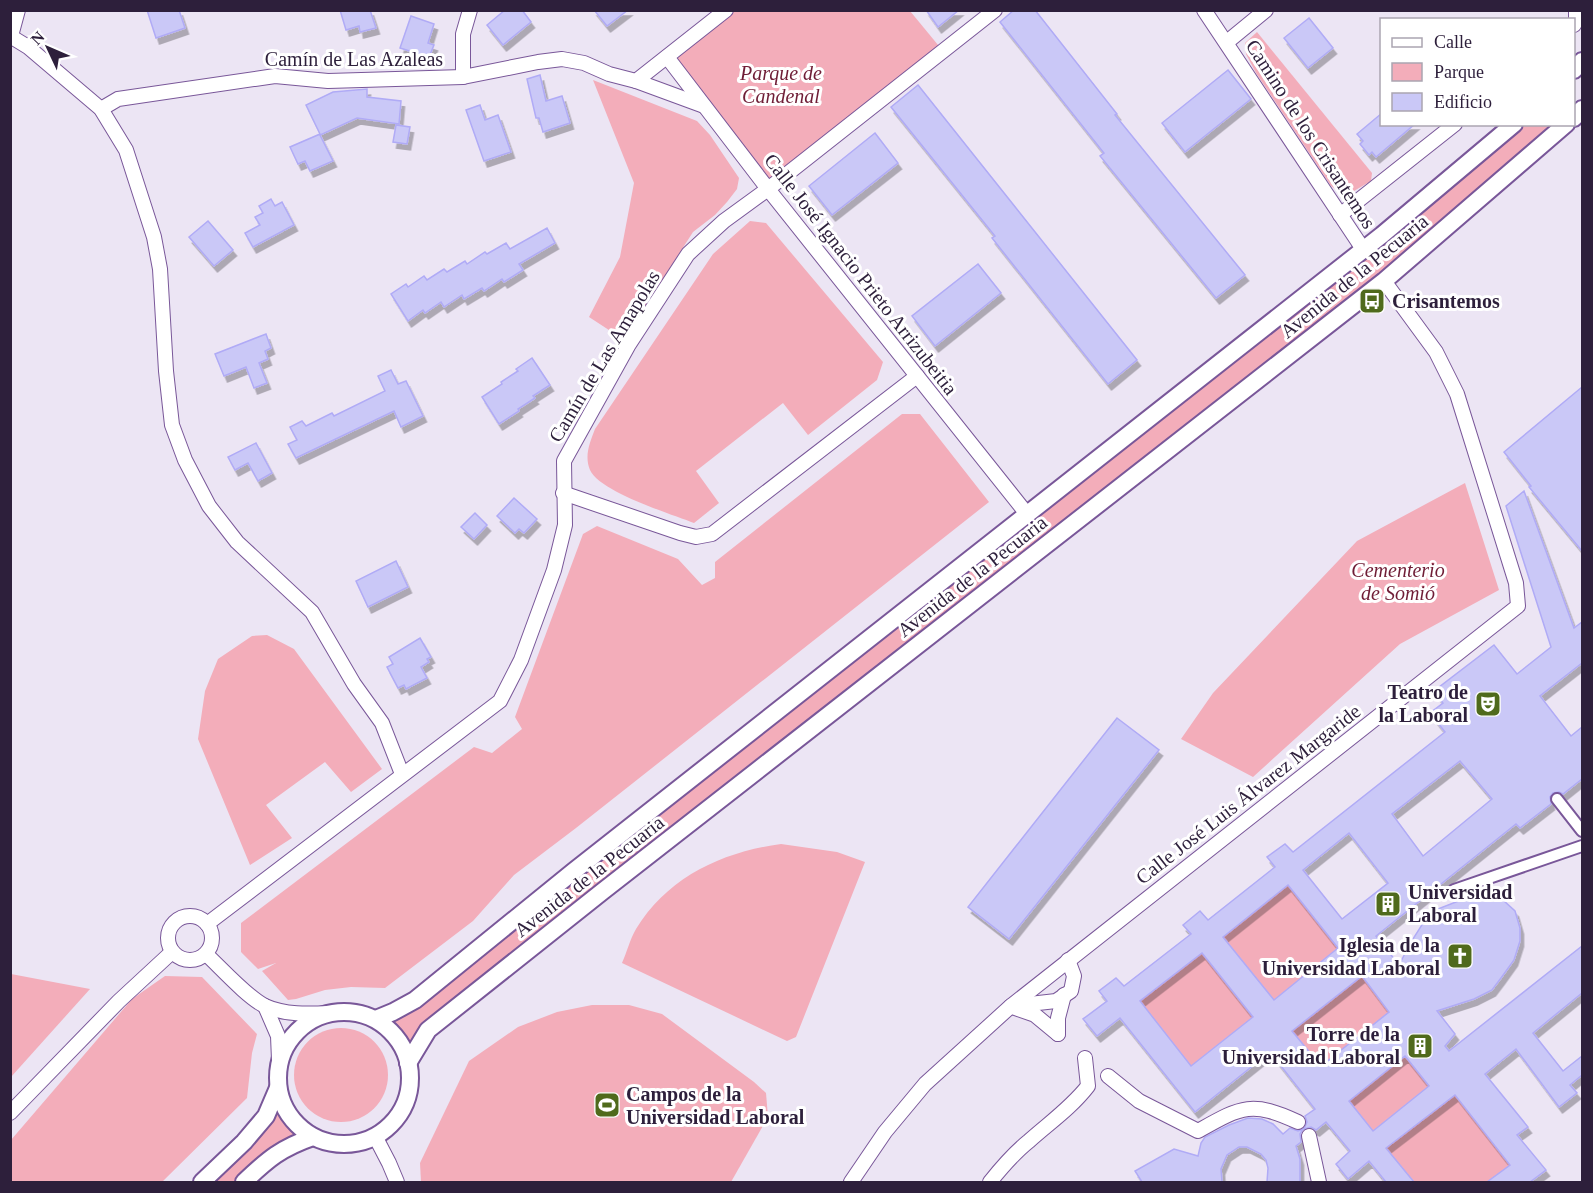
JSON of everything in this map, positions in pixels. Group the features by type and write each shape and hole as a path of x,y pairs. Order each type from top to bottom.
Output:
{"street":[{"path":"18,10 11,36 28,47 101,109 126,150 154,237 160,269 166,371 172,425 185,460 209,506 237,542 312,612 354,684 382,723 402,774"},
{"path":"463,77 463,34 470,10"},
{"path":"636,81 726,10"},
{"name":"Camín de Las Amapolas","path":"207,924 500,701 521,660 554,570 565,525 564,461 628,346 688,255 724,221 995,10"},
{"name":"Camino de los Crisantemos","path":"1204,10 1363,249"},
{"path":"1227,42 1266,10"},
{"name":"Calle José Ignacio Prieto Arrizubeitia","path":"667,57 768,189 1027,514"},
{"name":"Camín de Las Azaleas","path":"101,109 118,99 276,76 328,81 463,77 562,59 584,63 609,74 636,81 705,106"},
{"path":"1340,215 1452,126"},
{"name":"Avenida de la Pecuaria","path":"376,1019 415,1000 583,864 1363,249 1512,126"},
{"name":"Avenida de la Pecuaria","path":"408,1062 428,1030 1384,281 1564,126"},
{"name":"Calle José Luis Álvarez Margaride","path":"850,1182 885,1132 925,1084 1011,1006 1518,606 1516,582 1457,394 1436,352 1384,281"},
{"path":"563,493 680,533 696,537 712,534 917,376"},
{"path":"1557,799 1582,831"},
{"path":"1454,890 1582,846"},
{"path":"193,916 207,924 212,935 212,942 206,954 200,959 184,960 172,952 168,937 169,919 193,916"},
{"path":"10,1113 119,1001 172,952"},
{"path":"206,954 237,984 265,1006 295,1014 345,1012 376,1019 391,1031 404,1047 408,1062 408,1091 399,1113 390,1127 376,1138 335,1143 313,1137 286,1111 278,1088"},
{"path":"1011,1006 1056,1001 1071,991 1074,976 1068,960"},
{"path":"1011,1006 1035,1015 1058,1034 1058,1018 1065,995"},
{"path":"202,1182 244,1142 266,1116 278,1088 279,1036 265,1006"},
{"path":"279,1060 294,1033 305,1023 330,1013"},
{"path":"990,1182 1006,1162 1027,1142 1075,1103 1088,1086 1085,1058"},
{"path":"1108,1076 1139,1101 1198,1131 1234,1111 1257,1108 1276,1112 1298,1122"},
{"path":"1309,1136 1319,1182"},
{"path":"244,1182 267,1161 290,1145 313,1137"},
{"path":"376,1138 397,1182"}],"green space":[{"name":"Parque de Candenal","path":"726,10 910,11 943,51 768,189 667,57"},
{"path":"1257,32 1372,173 1371,181 1354,191 1343,194 1331,186 1256,73 1246,54 1245,43"},
{"path":"593,80 697,121 710,135 739,178 737,189 727,202 715,215 693,232 634,324 612,332 589,317 620,257 634,183"},
{"path":"1513,126 1565,126 1384,281 428,1030 408,1063 396,1038 376,1019 393,1012"},
{"path":"750,221 766,223 883,362 877,380 808,435 783,403 696,471 719,503 694,523 637,501 607,486 590,470 588,449 595,429 713,254"},
{"path":"902,414 920,414 989,502 514,875 473,921 385,988 351,987 325,990 288,1000 262,971 276,963 258,969 241,952 241,923 474,747 492,753 522,729 515,717 583,534 597,526 678,559 702,585 715,578 715,562"},
{"name":"Cementerio de Somió","path":"1465,483 1499,590 1400,644 1253,777 1181,739 1213,693 1357,541"},
{"path":"267,635 294,649 382,769 351,792 325,762 266,805 292,838 250,865 198,739 205,691 218,659 252,636"},
{"path":"781,844 837,852 865,862 796,1037 787,1041 622,963 634,933 649,911 680,881 698,870 738,853"},
{"path":"1288,885 1338,948 1274,1000 1223,937"},
{"path":"1202,953 1253,1017 1191,1066 1140,1001"},
{"path":"10,974 90,989 11,1077"},
{"path":"165,976 202,977 257,1034 252,1053 247,1098 162,1182 11,1182 11,1140 132,999"},
{"path":"1362,976 1389,1012 1321,1066 1292,1031"},
{"name":"Campos de la Universidad Laboral","path":"592,1005 629,1005 662,1014 766,1093 768,1117 731,1182 421,1182 420,1163 469,1061 518,1027 557,1012"},
{"path":"332,1028 350,1028 375,1041 385,1057 388,1075 385,1093 375,1109 350,1122 332,1122 307,1109 294,1084 294,1066 307,1041"},
{"path":"1405,1056 1417,1071 1441,1077 1373,1131 1349,1101"},
{"path":"278,1088 291,1116 313,1137 244,1182 202,1182"},
{"path":"1455,1095 1510,1165 1487,1182 1414,1182 1386,1148"}],"building":[{"path":"147,10 179,10 185,28 156,38"},
{"path":"340,10 370,10 376,28 360,32 359,26 346,30"},
{"path":"505,10 522,10 531,22 503,45 487,25"},
{"path":"594,10 628,10 607,26"},
{"path":"926,10 959,10 938,27"},
{"path":"1014,10 1035,10 1117,114 1115,115 1245,275 1216,298 1100,156 1104,153 1000,22"},
{"path":"411,16 434,24 428,43 434,45 429,57 400,48"},
{"path":"1309,18 1333,48 1308,68 1284,38"},
{"path":"1228,70 1251,99 1185,152 1162,123"},
{"path":"540,75 546,101 562,96 570,123 543,132 539,118 536,118 527,79"},
{"path":"918,85 1137,360 1108,384 992,238 995,236 891,107"},
{"path":"367,89 367,97 401,101 399,124 357,118 320,135 333,161 310,171 305,161 298,164 290,147 320,134 306,105 333,92"},
{"path":"480,105 485,120 498,115 511,152 484,161 466,110"},
{"path":"1380,115 1380,126 1413,126 1376,157 1372,152 1369,155 1360,144 1363,141 1357,134"},
{"path":"396,125 410,127 407,144 393,142"},
{"path":"875,133 898,163 832,215 809,186"},
{"path":"271,199 275,206 282,202 294,225 253,247 245,233 260,225 255,217 263,213 259,206"},
{"path":"208,221 233,250 214,266 189,237"},
{"path":"547,228 555,243 519,264 523,270 504,282 502,279 484,291 482,288 464,299 462,295 444,307 441,302 425,313 423,310 408,321 391,294 406,284 408,287 424,276 427,280 444,269 447,272 465,261 467,264 485,252 487,254 506,243 510,249"},
{"path":"978,264 1001,293 935,346 912,316"},
{"path":"266,334 271,348 265,351 268,359 259,363 267,383 254,388 246,367 224,376 215,354"},
{"path":"532,358 550,385 533,396 535,398 518,409 519,411 499,424 482,397 502,384 501,382 518,371 516,369"},
{"path":"391,370 398,384 406,381 423,416 401,427 394,411 296,458 288,444 297,440 290,427 302,421 306,426 332,413 334,416 385,391 378,376"},
{"path":"1582,387 1582,551 1529,487 1531,486 1504,452"},
{"path":"256,443 272,473 258,481 248,463 235,470 228,457"},
{"name":"Universidad Laboral","path":"1524,491 1574,628 1582,622 1582,663 1540,696 1571,736 1582,727 1582,779 1563,794 1553,793 1550,797 1551,804 1520,828 1516,824 1376,936 1399,965 1430,912 1478,896 1504,901 1515,911 1520,928 1520,941 1514,960 1492,990 1474,999 1437,1011 1455,1034 1445,1046 1449,1051 1582,946 1582,993 1533,1033 1563,1071 1582,1056 1582,1075 1570,1085 1577,1093 1559,1107 1516,1049 1485,1074 1528,1127 1517,1135 1546,1170 1530,1182 1487,1182 1510,1165 1455,1095 1386,1148 1414,1182 1386,1182 1369,1161 1348,1179 1336,1164 1350,1151 1326,1122 1316,1130 1311,1127 1304,1129 1307,1122 1305,1116 1315,1109 1270,1052 1195,1112 1120,1018 1097,1036 1083,1019 1107,1001 1099,991 1116,978 1124,986 1191,934 1183,925 1200,911 1208,920 1275,867 1267,857 1285,844 1293,852 1445,732 1430,713 1443,703 1434,691 1494,645 1517,674 1551,647 1506,506","holes":["1460,761 1492,799 1423,856 1392,814","1349,833 1388,883 1342,919 1303,870","1288,885 1338,948 1274,1000 1223,937","1202,953 1253,1017 1191,1066 1140,1001","1362,976 1389,1012 1321,1066 1292,1031","1405,1056 1429,1086 1373,1131 1349,1101"]},
{"path":"514,498 537,519 524,533 519,529 515,533 497,516"},
{"path":"475,513 487,525 474,539 461,527"},
{"path":"396,561 408,587 368,607 356,581"},
{"path":"420,638 431,657 427,659 429,662 421,667 427,678 406,689 404,685 398,688 387,667 393,664 389,657"},
{"path":"1117,718 1159,750 1009,939 968,907"},
{"path":"1248,1118 1262,1119 1273,1124 1283,1134 1290,1128 1298,1131 1303,1129 1300,1134 1301,1142 1296,1146 1300,1159 1300,1182 1267,1182 1266,1160 1261,1154 1247,1147 1239,1147 1227,1155 1221,1169 1222,1182 1142,1182 1135,1171 1174,1149 1198,1156 1205,1137"}],"place":[{"name":"Crisantemos","path":"1372,301"},
{"name":"Teatro de la Laboral","path":"1488,704"},
{"name":"Universidad Laboral","path":"1388,904"},
{"name":"Iglesia de la Universidad Laboral","path":"1460,956"},
{"name":"Torre de la Universidad Laboral","path":"1420,1046"},
{"name":"Campos de la Universidad Laboral","path":"607,1105"}]}
